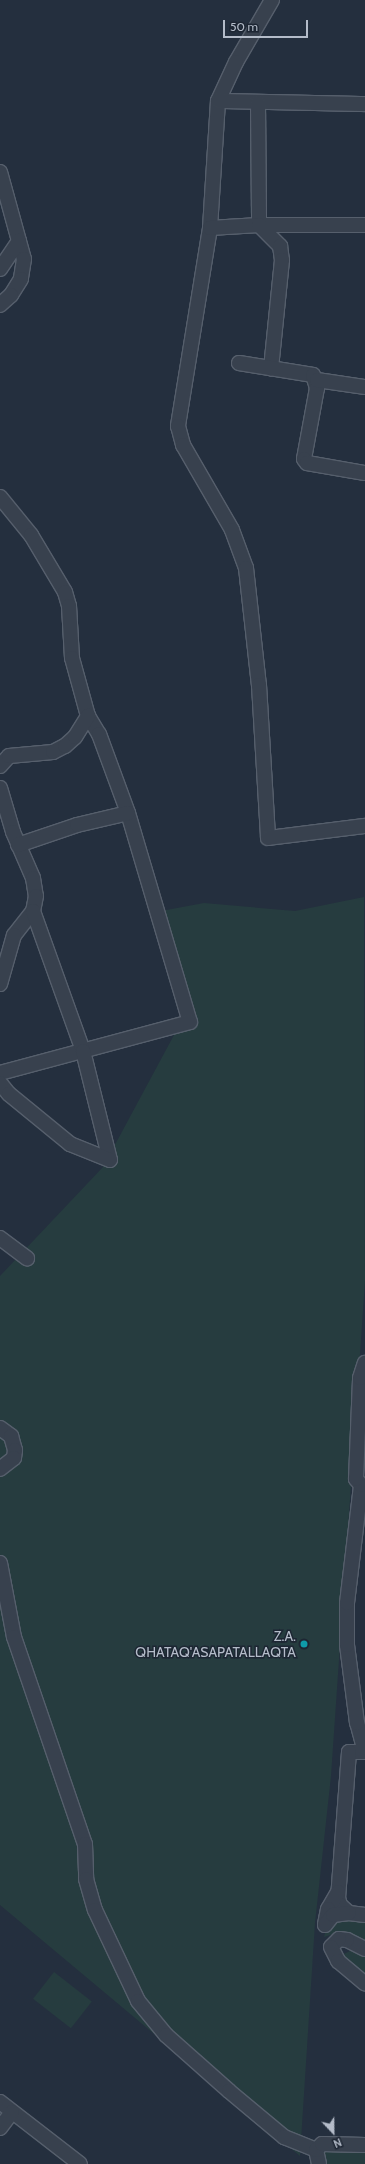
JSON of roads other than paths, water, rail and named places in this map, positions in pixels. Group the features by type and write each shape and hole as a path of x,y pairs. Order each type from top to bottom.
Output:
{"street":[{"path":"272,0 236,62 218,101 210,228 178,426 183,445 232,530 246,568 258,685 268,838 365,826"},
{"path":"218,101 365,104"},
{"path":"258,102 259,225 280,246 282,260 271,368"},
{"path":"0,172 24,259 21,279 12,295 0,305"},
{"path":"210,228 259,225 365,225"},
{"path":"0,269 19,241"},
{"path":"239,363 313,375 317,380 365,387"},
{"path":"317,380 304,459 307,463 365,473"},
{"path":"0,498 30,535 65,592 69,606 72,658 88,716 99,734 128,813 190,1022 0,1073"},
{"path":"0,766 9,756 53,752 65,746 76,737 88,716"},
{"path":"0,788 18,844 33,878 36,896 33,911 14,934 0,984"},
{"path":"18,844 77,825 128,813"},
{"path":"0,1083 9,1094 70,1144 110,1160 83,1051 33,911"},
{"path":"0,1238 27,1258"},
{"path":"349,1913 339,1903 338,1892 349,1752 365,1752 357,1723 347,1645 347,1603 363,1486 356,1479 360,1378 365,1363"},
{"path":"0,1428 11,1436 15,1450 14,1458 0,1469"},
{"path":"0,1563 14,1637 85,1844 86,1879 95,1910 138,2001 166,2035 228,2091 284,2137 317,2157 322,2144 365,2146"},
{"path":"338,1892 328,1908 325,1926 333,1915 349,1913 365,1915"},
{"path":"365,1949 347,1940 339,1939 330,1947 338,1962 365,1984"},
{"path":"0,2102 76,2163"},
{"path":"0,2128 12,2112"}],"place":[{"name":"Z.A. QHATAQ'ASAPATALLAQTA","path":"304,1644"}]}
